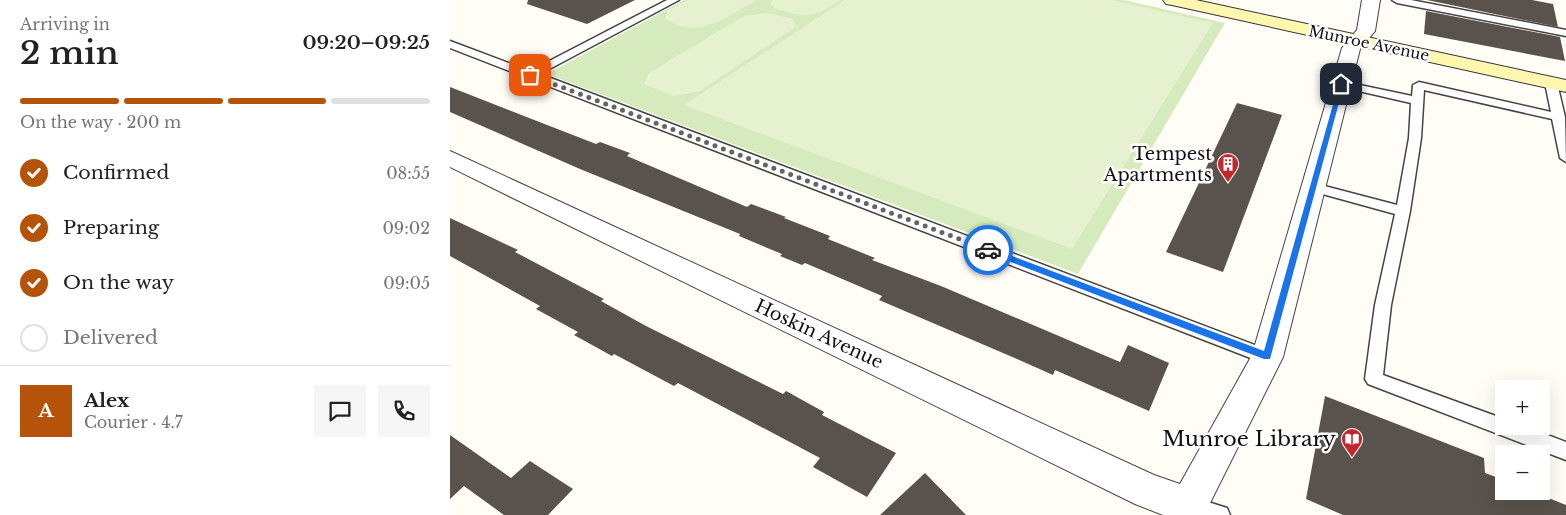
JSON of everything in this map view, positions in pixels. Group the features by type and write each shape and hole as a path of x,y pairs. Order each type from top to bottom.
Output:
{"street":[{"name":"Munroe Avenue","path":"1172,0 1558,85"},
{"path":"1186,510 1267,357 1351,48 1356,40 1366,32 1371,0"},
{"name":"Hoskin Avenue","path":"450,158 1148,490 1186,510"}],"lane":[{"path":"530,75 674,0"},
{"path":"1397,0 1566,33"},
{"path":"450,44 1267,357"},
{"path":"1341,84 1417,102"},
{"path":"1558,117 1419,85 1415,138 1403,212 1383,305 1374,379 1566,451"},
{"path":"1558,85 1558,117 1566,158"},
{"path":"1313,187 1403,212"},
{"path":"1186,510 1220,515"}],"green space":[{"path":"684,0 1124,0 1225,23 1078,274 547,74"},
{"path":"688,0 756,0 723,19 700,27 688,28 677,25 665,18 668,10"},
{"path":"773,0 840,0 815,14 801,15 774,8 771,4"},
{"path":"845,0 1111,0 1213,23 1072,249 684,105"},
{"path":"768,13 793,19 794,28 700,91 674,96 644,83 649,73 744,16"}],"building":[{"path":"528,0 635,0 587,24 527,4"},
{"path":"1427,0 1532,0 1553,4 1558,27"},
{"path":"1426,11 1560,37 1565,61 1424,34"},
{"path":"450,87 596,144 600,142 630,153 627,156 747,207 751,204 786,217 784,218 830,236 828,239 875,258 872,260 941,286 1120,362 1128,345 1169,363 1149,411 1055,370 1053,375 879,300 882,296 805,263 802,265 780,256 782,254 739,236 740,234 580,169 450,112"},
{"name":"Tempest Apartments","path":"1237,103 1282,115 1223,272 1166,252"},
{"path":"450,218 518,250 515,252 604,299 601,301 646,326 783,394 786,391 824,412 822,415 896,453 867,497 813,467 820,458 678,383 674,386 614,354 612,356 574,335 578,332 536,309 540,306 450,256"},
{"path":"1325,396 1484,458 1485,473 1495,477 1495,500 1550,499 1566,505 1566,515 1343,515 1306,499"},
{"path":"450,435 511,478 530,461 573,489 548,515 504,515 464,486 450,499"},
{"path":"925,473 966,515 880,515"}],"way so far":[{"path":"530,75 988,250"}],"place":[{"name":"Tempest Apartments","path":"1228,183"},
{"name":"Munroe Library","path":"1352,458"}],"route":[{"path":"988,250 1267,357 1341,84"}]}
